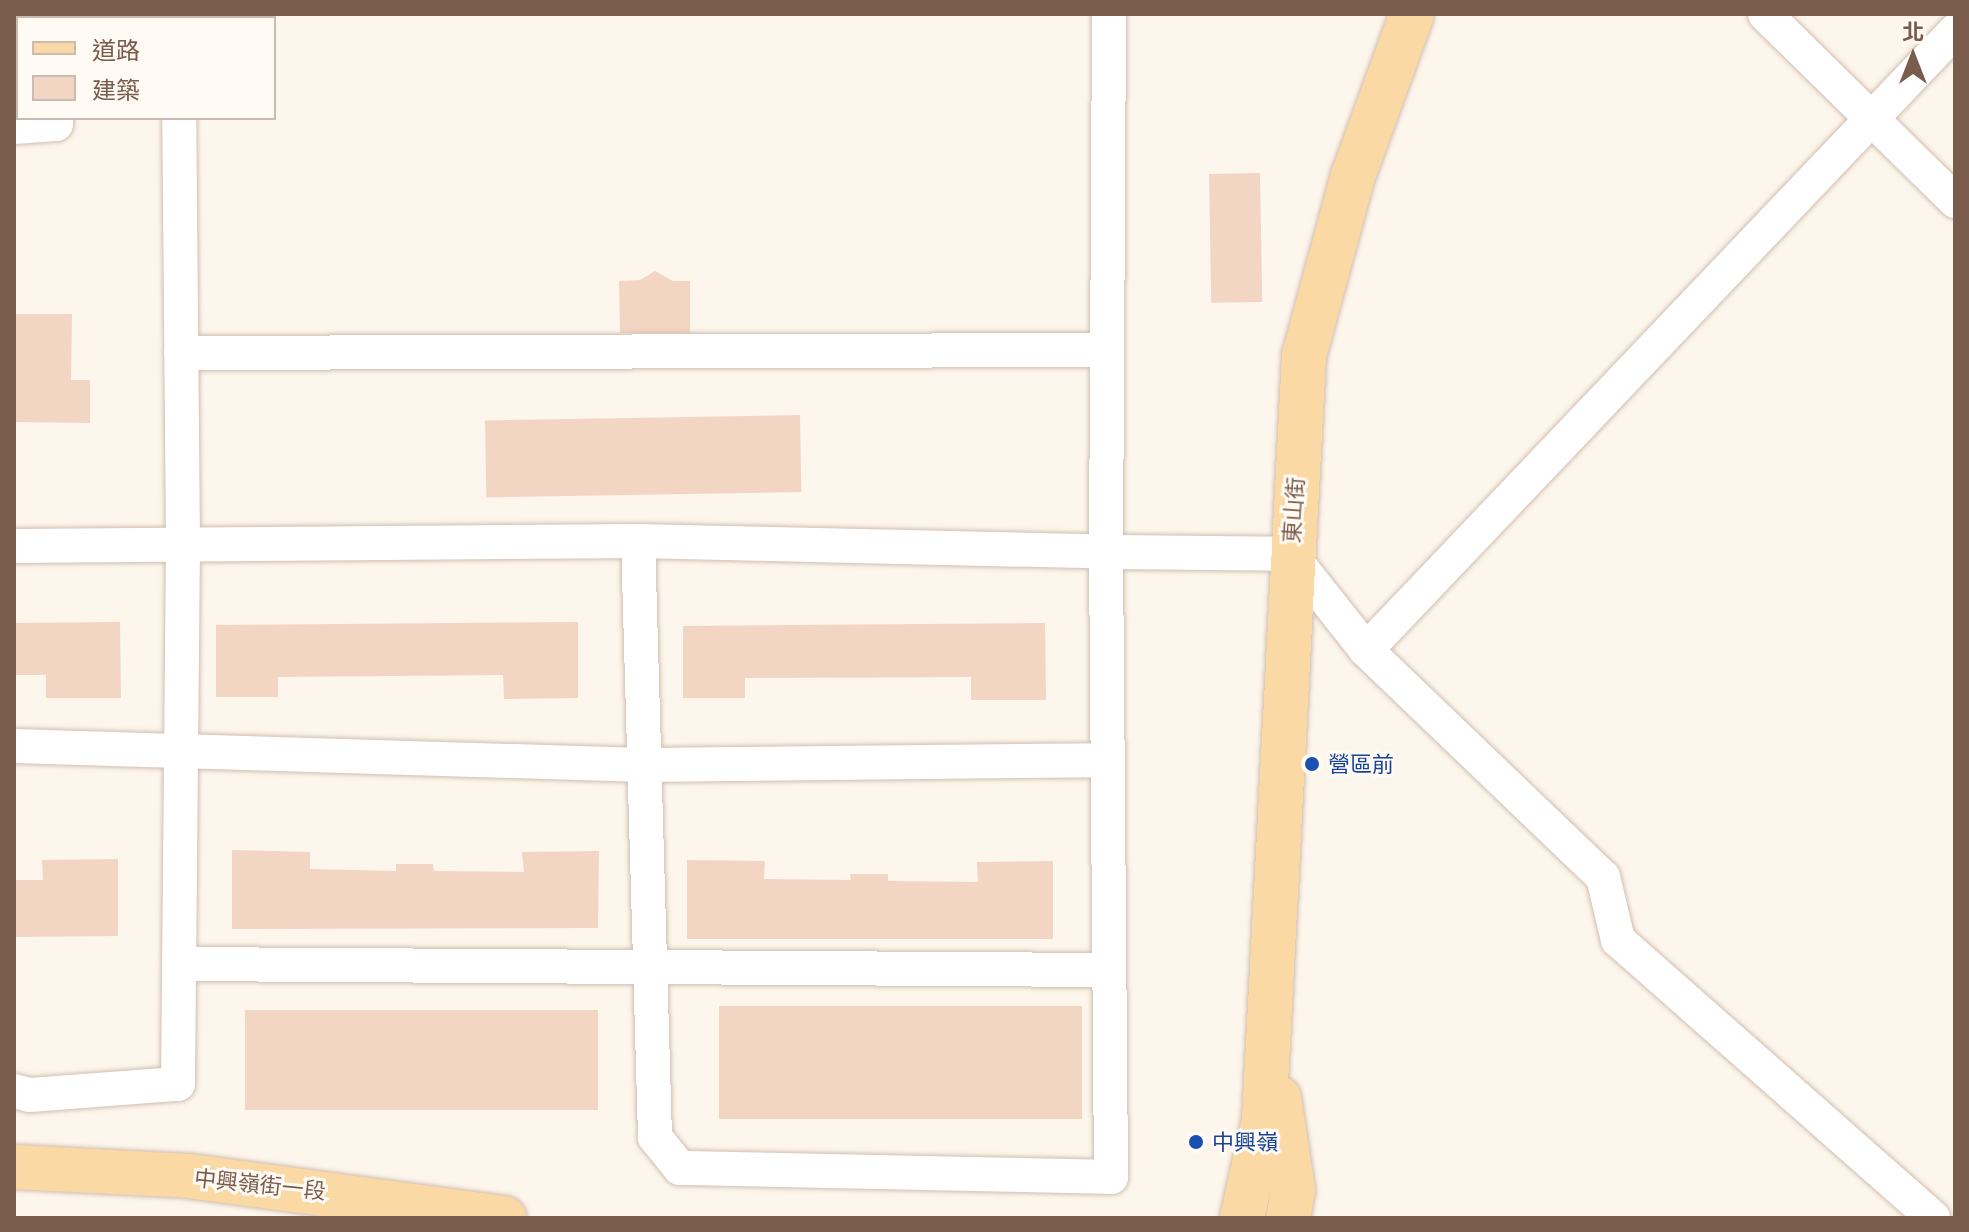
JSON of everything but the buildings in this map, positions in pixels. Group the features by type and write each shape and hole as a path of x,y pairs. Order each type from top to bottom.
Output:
{"main road":[{"name":"東山街","path":"1242,1218 1264,1120 1290,554 1304,356 1353,176 1412,14"},
{"name":"東山街","path":"1268,1023 1293,1190 1288,1218"},
{"name":"中興嶺街一段","path":"14,1167 189,1176 504,1218"}],"street":[{"path":"638,541 655,1137 680,1168 1111,1177 1106,552 1109,14"},
{"path":"1765,14 1870,121 1955,201"},
{"path":"1366,650 1955,31"},
{"path":"14,127 56,124 56,120"},
{"path":"14,1091 30,1095 178,1084 183,544 179,120"},
{"path":"181,353 1107,350"},
{"path":"14,546 638,541 1290,554 1366,650 1603,877 1618,940 1933,1218"},
{"path":"14,746 181,754 644,765 1108,760"},
{"path":"179,964 1109,970"}],"place":[{"name":"營區前","path":"1312,764"},
{"name":"中興嶺","path":"1196,1142"}]}
